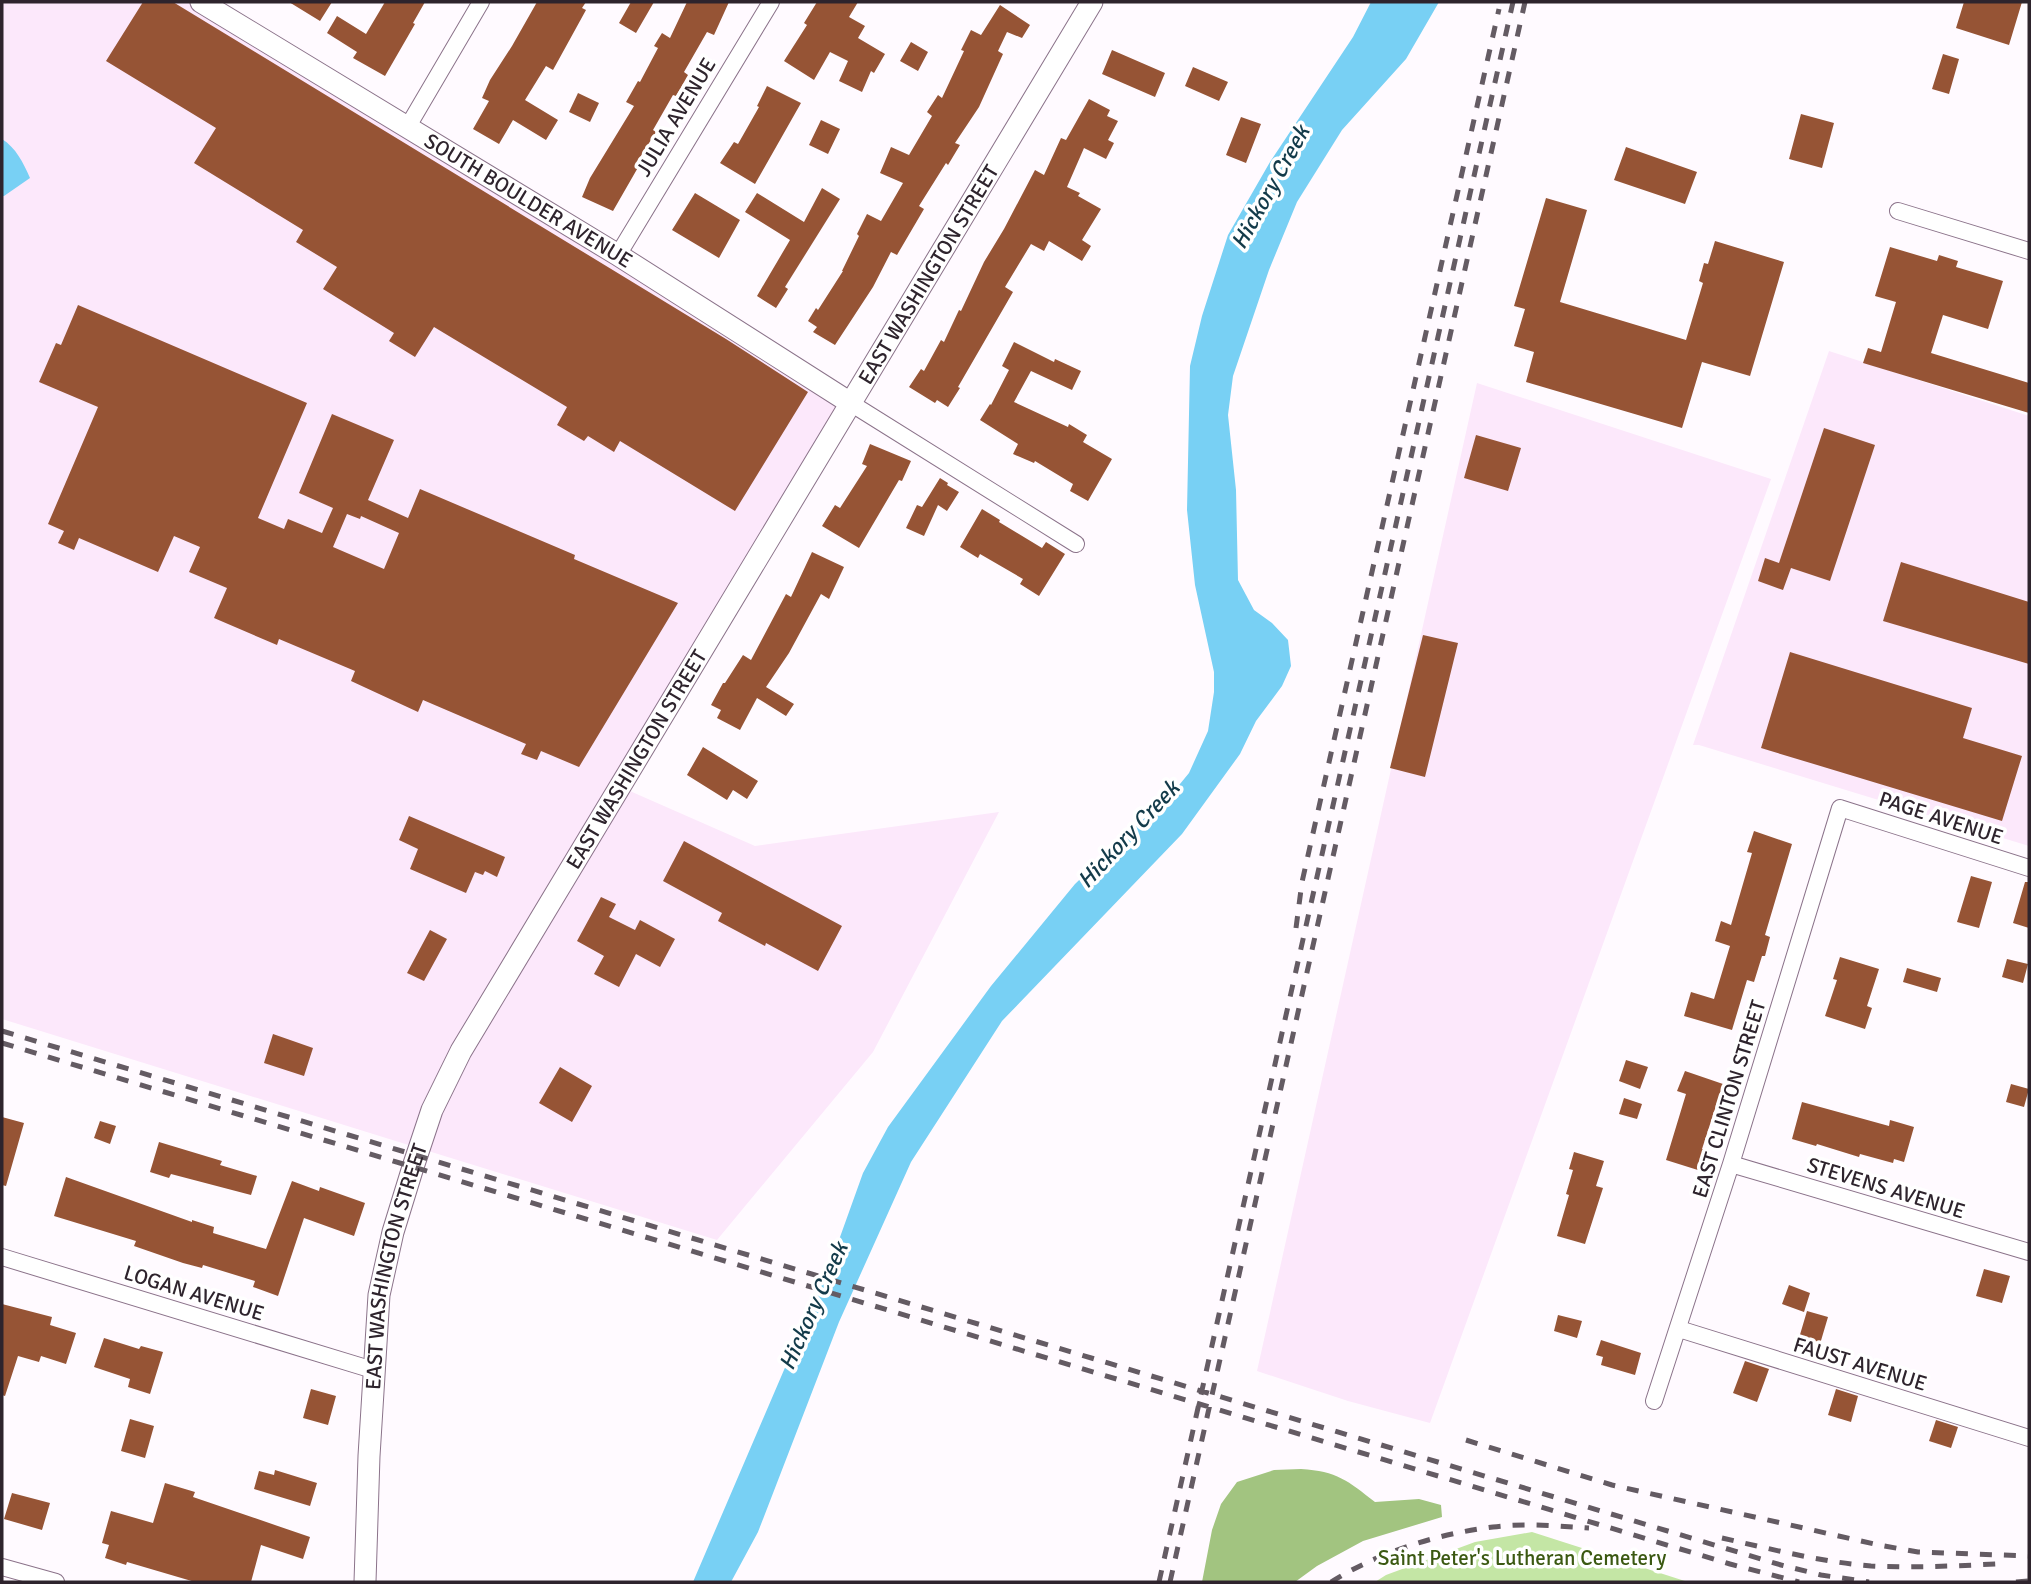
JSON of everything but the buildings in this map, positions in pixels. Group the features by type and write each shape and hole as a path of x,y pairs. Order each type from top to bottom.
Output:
{"street":[{"name":"SOUTH BOULDER AVENUE","path":"201,2 618,255 852,404"},
{"path":"407,128 481,2"},
{"name":"JULIA AVENUE","path":"618,255 771,2"},
{"name":"EAST WASHINGTON STREET","path":"365,1582 373,1370 379,1295 393,1232 432,1110 461,1051 1092,2"},
{"path":"1898,211 2029,251"},
{"path":"852,404 1076,544"},
{"name":"PAGE AVENUE","path":"1840,808 2029,868"},
{"name":"EAST CLINTON STREET","path":"1654,1401 1731,1164 1840,808"},
{"name":"STEVENS AVENUE","path":"1731,1164 2029,1252"},
{"name":"LOGAN AVENUE","path":"2,1257 373,1370"},
{"name":"FAUST AVENUE","path":"1679,1329 2029,1438"},
{"path":"2,1567 56,1582"}],"shaded area":[{"path":"2,2 205,2 840,408 415,1147 2,1019"},
{"path":"1829,351 2029,416 2029,846 1693,745"},
{"path":"1477,383 1771,479 1430,1423 1348,1401 1257,1371"},
{"path":"623,788 755,846 999,812 873,1052 717,1240 425,1150 438,1109"}],"green space":[{"path":"1274,1470 1324,1472 1341,1478 1375,1502 1419,1499 1441,1505 1442,1517 1363,1541 1317,1566 1295,1582 1202,1582 1212,1530 1221,1504 1237,1482"},
{"name":"Saint Peter's Lutheran Cemetery","path":"1532,1532 1688,1582 1375,1582 1386,1575 1475,1542"}],"water":[{"name":"Hickory Creek","path":"1371,2 1439,2 1406,59 1342,130 1297,202 1269,270 1233,376 1228,415 1236,490 1238,580 1254,610 1272,623 1288,640 1291,666 1282,686 1256,721 1240,754 1182,834 1002,1021 911,1162 839,1322 758,1532 731,1582 693,1582 835,1251 863,1173 888,1127 991,986 1075,884 1136,825 1166,801 1189,773 1208,731 1214,672 1195,585 1187,510 1190,366 1202,316 1228,235 1270,162 1353,37"},
{"path":"2,139 19,156 30,178 4,196 2,196"}],"railway":[{"path":"1159,1582 1513,2"},
{"path":"1170,1582 1525,2"},
{"path":"1296,928 1302,882 1499,9"},
{"path":"2,1031 1781,1565 1821,1575 1869,1582"},
{"path":"2,1043 1730,1564 1799,1582"},
{"path":"1466,1440 1612,1485 1879,1545 1918,1552 2029,1556"},
{"path":"1331,1582 1389,1553 1451,1534 1517,1525 1589,1528"},
{"path":"1722,1538 1815,1558 1871,1566 1996,1564"},
{"path":"2016,1582 2029,1581"}]}
